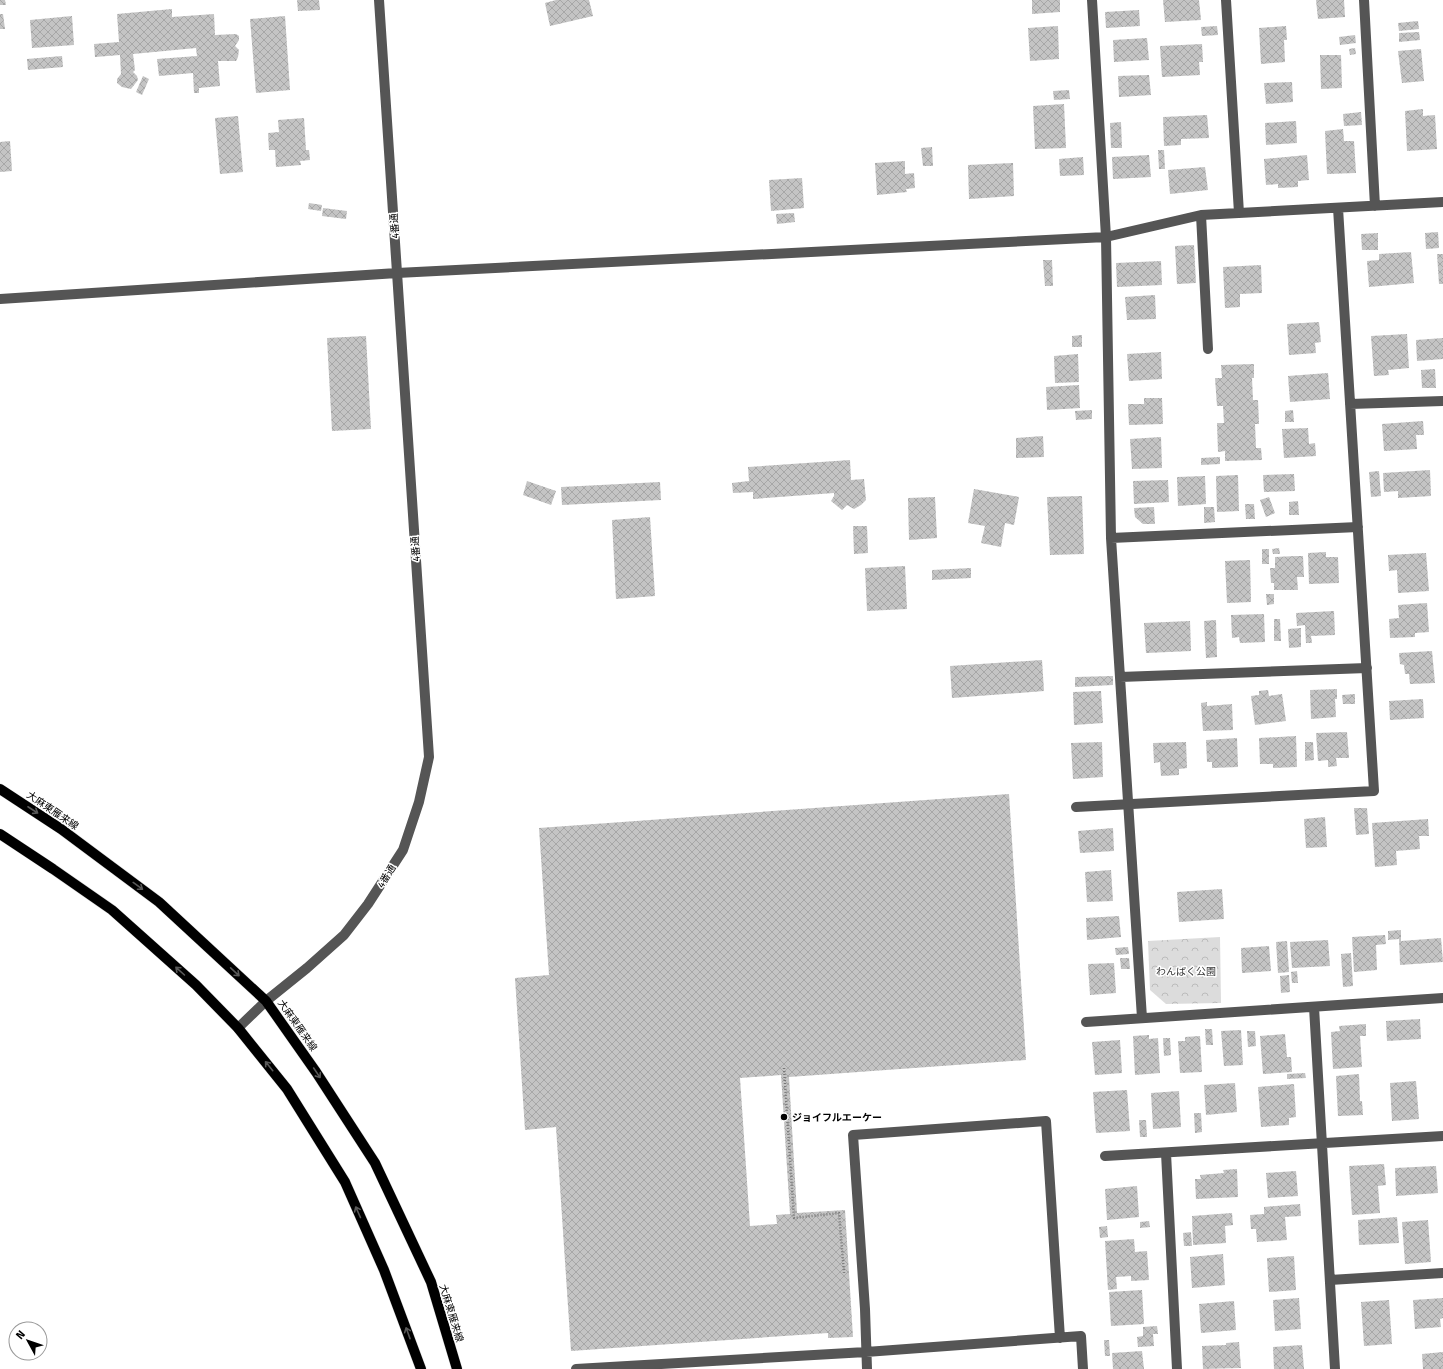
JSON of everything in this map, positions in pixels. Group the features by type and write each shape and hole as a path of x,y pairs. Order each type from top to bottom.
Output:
{"main road":[{"name":"大麻東雁来線","path":"0,789 62,829 160,902 266,1001 316,1072 374,1163 431,1282 457,1369"},
{"path":"0,834 112,910 196,985 238,1028 287,1089 345,1182 384,1270 421,1369"}],"street":[{"name":"4番通","path":"238,1028 266,1001 307,968 344,935 368,904 403,850 419,802 429,757 379,0"},
{"path":"1092,0 1106,236 1111,538 1142,1018"},
{"path":"1226,0 1238,213"},
{"path":"1364,0 1375,206"},
{"path":"0,299 397,273 1106,236 1202,215 1443,202"},
{"path":"1076,807 1374,791 1338,208"},
{"path":"1202,215 1208,349"},
{"path":"1350,404 1443,401"},
{"path":"1111,538 1358,527"},
{"path":"1120,677 1367,668"},
{"path":"1086,1022 1443,998"},
{"path":"1314,1007 1335,1369"},
{"path":"867,1369 853,1135 1046,1121 1060,1338"},
{"path":"1104,1156 1443,1136"},
{"path":"1166,1152 1177,1369"},
{"path":"1330,1280 1443,1273"},
{"path":"576,1369 866,1352 1081,1336 1083,1369"}],"path":[{"path":"784,1068 794,1218 839,1213 844,1274"}],"green space":[{"name":"わんぱく公園","path":"1220,937 1221,1003 1166,1004 1150,990 1148,941"}],"building":[{"path":"0,0 5,0 6,5 0,5"},
{"path":"297,0 319,0 320,10 298,11"},
{"path":"556,0 589,0 593,16 550,26 545,3"},
{"path":"1032,0 1060,0 1060,12 1032,14"},
{"path":"1163,0 1199,0 1201,20 1165,22"},
{"path":"1316,0 1344,0 1345,17 1318,19"},
{"path":"172,9 172,17 214,14 215,35 236,34 239,36 239,40 235,46 239,50 236,61 218,61 220,86 199,88 199,93 194,93 193,73 159,76 157,59 197,56 196,48 133,54 135,70 133,72 137,76 138,80 131,89 122,87 117,83 117,79 121,74 120,55 95,57 94,44 119,42 117,14"},
{"path":"1139,10 1140,26 1106,28 1105,12"},
{"path":"0,14 3,14 5,29 0,29"},
{"path":"72,16 74,45 32,48 30,20"},
{"path":"285,16 290,90 256,93 250,19"},
{"path":"1418,21 1419,29 1399,31 1398,23"},
{"path":"1058,26 1059,59 1030,61 1028,28"},
{"path":"1217,26 1218,35 1202,36 1201,27"},
{"path":"1286,26 1287,40 1284,40 1285,62 1261,64 1259,28"},
{"path":"1419,32 1420,40 1399,42 1399,33"},
{"path":"1355,35 1356,43 1340,45 1339,37"},
{"path":"1147,38 1149,60 1114,62 1113,40"},
{"path":"1202,44 1203,62 1199,62 1200,75 1162,77 1160,46"},
{"path":"1355,48 1356,54 1350,55 1349,49"},
{"path":"1421,49 1424,81 1402,83 1398,51"},
{"path":"1320,55 1341,55 1342,88 1321,89"},
{"path":"62,56 63,67 28,70 27,59"},
{"path":"1149,75 1151,95 1119,97 1118,76"},
{"path":"143,76 149,79 142,95 136,92"},
{"path":"1292,82 1293,102 1266,104 1264,83"},
{"path":"1069,90 1070,99 1054,100 1053,91"},
{"path":"1064,104 1066,148 1035,149 1033,106"},
{"path":"1423,109 1423,116 1435,115 1437,149 1407,151 1405,111"},
{"path":"1361,112 1362,125 1344,126 1343,114"},
{"path":"1207,115 1209,138 1181,139 1181,145 1164,146 1163,117"},
{"path":"238,116 243,172 220,174 215,118"},
{"path":"304,118 306,150 309,150 310,160 300,161 301,165 276,167 275,150 269,150 268,133 279,132 278,120"},
{"path":"1296,121 1297,143 1266,145 1265,123"},
{"path":"1121,122 1122,148 1111,148 1110,123"},
{"path":"1343,129 1344,141 1354,141 1356,173 1327,174 1325,131"},
{"path":"10,141 12,171 0,172 0,142"},
{"path":"932,147 933,166 923,166 921,148"},
{"path":"1158,150 1164,150 1165,169 1159,169"},
{"path":"1149,155 1151,177 1113,179 1112,157"},
{"path":"1307,155 1309,180 1298,181 1298,187 1278,188 1278,184 1266,185 1264,159"},
{"path":"1083,157 1084,175 1060,176 1059,159"},
{"path":"905,161 905,174 914,173 915,188 906,189 907,192 877,195 875,163"},
{"path":"1013,163 1014,196 969,199 968,165"},
{"path":"1205,167 1208,190 1170,194 1168,170"},
{"path":"802,178 804,208 771,211 769,180"},
{"path":"309,203 322,205 321,211 308,209"},
{"path":"323,208 347,211 346,219 322,216"},
{"path":"794,213 795,222 777,224 776,214"},
{"path":"1438,232 1439,248 1426,249 1425,233"},
{"path":"1378,233 1378,250 1362,250 1361,234"},
{"path":"1194,245 1196,283 1177,284 1175,246"},
{"path":"1411,252 1414,283 1369,287 1367,261 1379,260 1379,254"},
{"path":"1437,254 1443,254 1443,284 1439,284"},
{"path":"1043,260 1052,260 1053,286 1045,286"},
{"path":"1161,261 1162,285 1117,287 1116,263"},
{"path":"1261,265 1262,293 1240,294 1240,307 1225,308 1223,267"},
{"path":"1155,295 1156,319 1127,320 1125,297"},
{"path":"1319,322 1321,342 1315,343 1316,353 1289,355 1287,324"},
{"path":"1407,334 1409,368 1388,370 1389,375 1374,376 1371,336"},
{"path":"1082,335 1082,347 1072,347 1072,336"},
{"path":"366,336 371,429 332,431 327,338"},
{"path":"1443,338 1443,359 1417,361 1416,340"},
{"path":"1161,352 1162,379 1129,381 1127,354"},
{"path":"1078,354 1079,382 1055,383 1054,356"},
{"path":"1254,364 1254,378 1252,378 1253,400 1258,400 1259,424 1255,424 1256,448 1261,448 1262,460 1225,461 1225,451 1218,452 1217,423 1224,423 1223,406 1217,406 1215,378 1222,378 1221,365"},
{"path":"1435,369 1436,388 1422,388 1421,370"},
{"path":"1328,373 1330,399 1290,402 1288,376"},
{"path":"1079,385 1080,408 1047,410 1046,387"},
{"path":"1144,398 1162,398 1163,424 1129,425 1128,404 1144,404"},
{"path":"1092,410 1092,419 1076,420 1075,411"},
{"path":"1293,410 1294,422 1285,422 1285,411"},
{"path":"1423,421 1424,435 1416,435 1417,449 1384,451 1382,424"},
{"path":"1308,428 1309,444 1315,443 1316,456 1284,458 1282,429"},
{"path":"1043,436 1044,457 1016,458 1016,438"},
{"path":"1161,437 1162,468 1132,469 1130,439"},
{"path":"1220,457 1220,464 1201,465 1201,458"},
{"path":"850,460 851,480 864,479 866,500 854,509 847,505 842,510 831,501 834,493 753,499 753,492 733,493 732,483 749,481 748,467"},
{"path":"1430,470 1431,496 1398,498 1398,491 1384,492 1383,473"},
{"path":"1379,471 1381,496 1371,497 1369,472"},
{"path":"1294,474 1295,491 1264,492 1263,475"},
{"path":"1238,475 1239,511 1217,512 1216,476"},
{"path":"1205,476 1206,504 1178,506 1177,477"},
{"path":"1168,480 1169,502 1134,504 1133,481"},
{"path":"527,481 556,491 551,505 523,495"},
{"path":"660,482 661,500 562,505 561,487"},
{"path":"974,489 1019,497 1014,525 1005,523 1001,547 981,543 985,526 968,523"},
{"path":"1082,496 1084,554 1050,555 1047,497"},
{"path":"935,497 937,538 909,540 908,498"},
{"path":"1269,497 1275,513 1266,517 1260,500"},
{"path":"1298,501 1299,515 1289,515 1289,502"},
{"path":"1245,504 1254,504 1255,519 1246,519"},
{"path":"1154,507 1155,524 1143,524 1135,517 1134,508"},
{"path":"1204,507 1214,507 1215,522 1204,523"},
{"path":"650,517 655,596 616,599 612,520"},
{"path":"853,526 867,526 868,553 854,554"},
{"path":"1279,548 1280,554 1273,554 1272,549"},
{"path":"1262,549 1269,549 1269,564 1262,564"},
{"path":"1326,552 1326,557 1338,557 1339,583 1309,584 1308,553"},
{"path":"1426,553 1429,591 1398,593 1397,570 1389,571 1388,555"},
{"path":"1303,556 1304,577 1297,577 1298,590 1274,590 1274,583 1271,583 1270,568 1275,568 1275,557"},
{"path":"1250,560 1251,602 1227,603 1225,561"},
{"path":"905,566 907,609 867,611 865,568"},
{"path":"971,568 971,578 932,580 932,570"},
{"path":"1266,594 1274,594 1274,604 1267,605"},
{"path":"1427,603 1429,632 1415,633 1415,637 1390,638 1389,619 1399,618 1398,605"},
{"path":"1334,611 1335,635 1311,636 1312,643 1306,643 1305,625 1297,626 1296,613"},
{"path":"1264,614 1265,642 1240,643 1239,637 1232,638 1231,615"},
{"path":"1274,619 1280,619 1281,641 1274,641"},
{"path":"1216,620 1217,657 1206,658 1204,621"},
{"path":"1190,621 1191,651 1146,653 1144,623"},
{"path":"1301,628 1301,647 1289,648 1288,629"},
{"path":"1432,651 1435,683 1410,684 1409,674 1405,674 1404,665 1400,664 1399,653"},
{"path":"1042,660 1044,691 952,698 950,666"},
{"path":"1113,676 1113,685 1075,687 1075,677"},
{"path":"1337,689 1337,699 1335,699 1336,717 1311,719 1310,690"},
{"path":"1268,690 1269,696 1282,694 1286,721 1255,725 1251,696 1259,695 1259,691"},
{"path":"1101,691 1103,723 1074,725 1073,692"},
{"path":"1355,694 1355,704 1343,704 1342,695"},
{"path":"1423,699 1424,718 1390,720 1389,701"},
{"path":"1207,702 1207,706 1232,704 1233,730 1203,731 1201,703"},
{"path":"1347,732 1349,758 1336,758 1337,766 1328,767 1328,760 1318,761 1316,733"},
{"path":"1296,736 1297,767 1273,768 1273,764 1260,764 1259,738"},
{"path":"1237,738 1238,767 1212,768 1212,762 1207,762 1206,740"},
{"path":"1102,742 1103,777 1073,779 1071,743"},
{"path":"1186,742 1187,768 1179,769 1179,775 1161,776 1160,762 1154,763 1153,743"},
{"path":"1305,742 1313,742 1314,760 1305,761"},
{"path":"1009,794 1026,1060 789,1077 797,1213 845,1210 853,1337 828,1338 828,1333 571,1351 556,1127 525,1130 515,978 549,975 539,828","holes":["781,1075 790,1214 776,1215 777,1224 750,1226 740,1078"]},
{"path":"1354,808 1367,808 1369,834 1356,835"},
{"path":"1325,817 1327,847 1306,848 1304,819"},
{"path":"1428,819 1429,836 1419,836 1420,849 1396,851 1397,865 1375,867 1372,823"},
{"path":"1113,828 1114,851 1080,853 1078,831"},
{"path":"1111,870 1113,901 1087,902 1085,872"},
{"path":"1222,889 1224,919 1179,922 1177,892"},
{"path":"1119,916 1121,937 1087,940 1086,918"},
{"path":"1401,930 1401,941 1441,938 1443,962 1400,965 1399,939 1388,940 1388,931"},
{"path":"1385,935 1386,944 1376,945 1377,970 1354,972 1352,937"},
{"path":"1328,940 1330,966 1292,968 1290,942"},
{"path":"1287,941 1289,972 1278,973 1276,942"},
{"path":"1269,946 1271,971 1242,973 1241,948"},
{"path":"1128,947 1129,954 1116,955 1115,948"},
{"path":"1351,953 1353,986 1343,987 1341,954"},
{"path":"1120,958 1129,958 1130,969 1121,969"},
{"path":"1114,963 1116,993 1090,995 1088,964"},
{"path":"1297,971 1298,983 1292,983 1291,972"},
{"path":"1289,975 1290,992 1281,993 1280,976"},
{"path":"1420,1019 1421,1039 1387,1041 1386,1021"},
{"path":"1366,1024 1366,1036 1360,1036 1362,1067 1333,1069 1331,1032 1340,1031 1339,1026"},
{"path":"1205,1029 1212,1029 1213,1045 1206,1045"},
{"path":"1241,1030 1243,1065 1224,1066 1221,1031"},
{"path":"1247,1031 1255,1031 1256,1046 1248,1047"},
{"path":"1285,1034 1287,1057 1291,1057 1292,1072 1263,1074 1260,1036"},
{"path":"1149,1035 1149,1039 1158,1038 1160,1073 1135,1075 1133,1036"},
{"path":"1200,1036 1202,1072 1180,1073 1178,1041 1185,1041 1185,1037"},
{"path":"1163,1038 1170,1038 1171,1055 1164,1056"},
{"path":"1120,1040 1122,1073 1095,1075 1092,1042"},
{"path":"1305,1073 1306,1078 1287,1079 1287,1074"},
{"path":"1359,1074 1360,1101 1362,1101 1363,1115 1338,1116 1336,1076"},
{"path":"1416,1081 1419,1119 1392,1121 1390,1083"},
{"path":"1235,1083 1237,1112 1206,1115 1204,1085"},
{"path":"1294,1084 1296,1117 1289,1118 1289,1125 1261,1127 1258,1087"},
{"path":"1127,1090 1130,1131 1096,1133 1093,1092"},
{"path":"1179,1091 1181,1127 1153,1129 1151,1093"},
{"path":"1194,1113 1201,1113 1202,1132 1195,1133"},
{"path":"1139,1120 1146,1120 1147,1137 1140,1137"},
{"path":"1384,1164 1386,1185 1378,1186 1380,1213 1352,1215 1349,1166"},
{"path":"1436,1166 1438,1193 1396,1196 1395,1168"},
{"path":"1237,1169 1238,1197 1196,1199 1195,1179 1201,1179 1200,1175 1224,1173 1223,1170"},
{"path":"1296,1171 1298,1196 1268,1198 1266,1173"},
{"path":"1137,1186 1139,1217 1107,1220 1105,1189"},
{"path":"1300,1204 1301,1216 1285,1217 1287,1240 1257,1242 1256,1229 1251,1229 1250,1215 1264,1214 1264,1207"},
{"path":"1232,1213 1233,1225 1225,1226 1226,1243 1193,1245 1192,1216"},
{"path":"1397,1217 1399,1243 1359,1245 1358,1220"},
{"path":"1428,1220 1431,1262 1405,1264 1402,1222"},
{"path":"1149,1221 1150,1227 1140,1228 1140,1222"},
{"path":"1107,1226 1108,1237 1100,1238 1099,1227"},
{"path":"1191,1232 1192,1246 1184,1246 1183,1233"},
{"path":"1134,1239 1135,1252 1147,1251 1149,1280 1131,1281 1131,1276 1116,1277 1117,1289 1108,1290 1105,1241"},
{"path":"1223,1254 1225,1285 1192,1288 1190,1257"},
{"path":"1294,1256 1296,1290 1269,1292 1267,1258"},
{"path":"1142,1290 1144,1324 1111,1326 1109,1292"},
{"path":"1299,1298 1301,1329 1275,1331 1273,1300"},
{"path":"1443,1298 1443,1318 1440,1319 1441,1327 1415,1329 1413,1300"},
{"path":"1389,1300 1392,1344 1364,1346 1361,1302"},
{"path":"1234,1301 1236,1330 1201,1333 1199,1304"},
{"path":"1157,1326 1158,1334 1153,1334 1154,1346 1138,1347 1137,1337 1143,1336 1143,1327"},
{"path":"1104,1340 1109,1340 1110,1356 1105,1356"},
{"path":"1239,1342 1241,1368 1203,1369 1202,1346 1226,1345 1226,1343"},
{"path":"1302,1345 1304,1369 1274,1369 1273,1347"},
{"path":"1142,1351 1144,1369 1113,1369 1112,1353"},
{"path":"1443,1352 1443,1369 1423,1369 1422,1354"}],"place":[{"name":"ジョイフルエーケー","path":"784,1117"}]}
